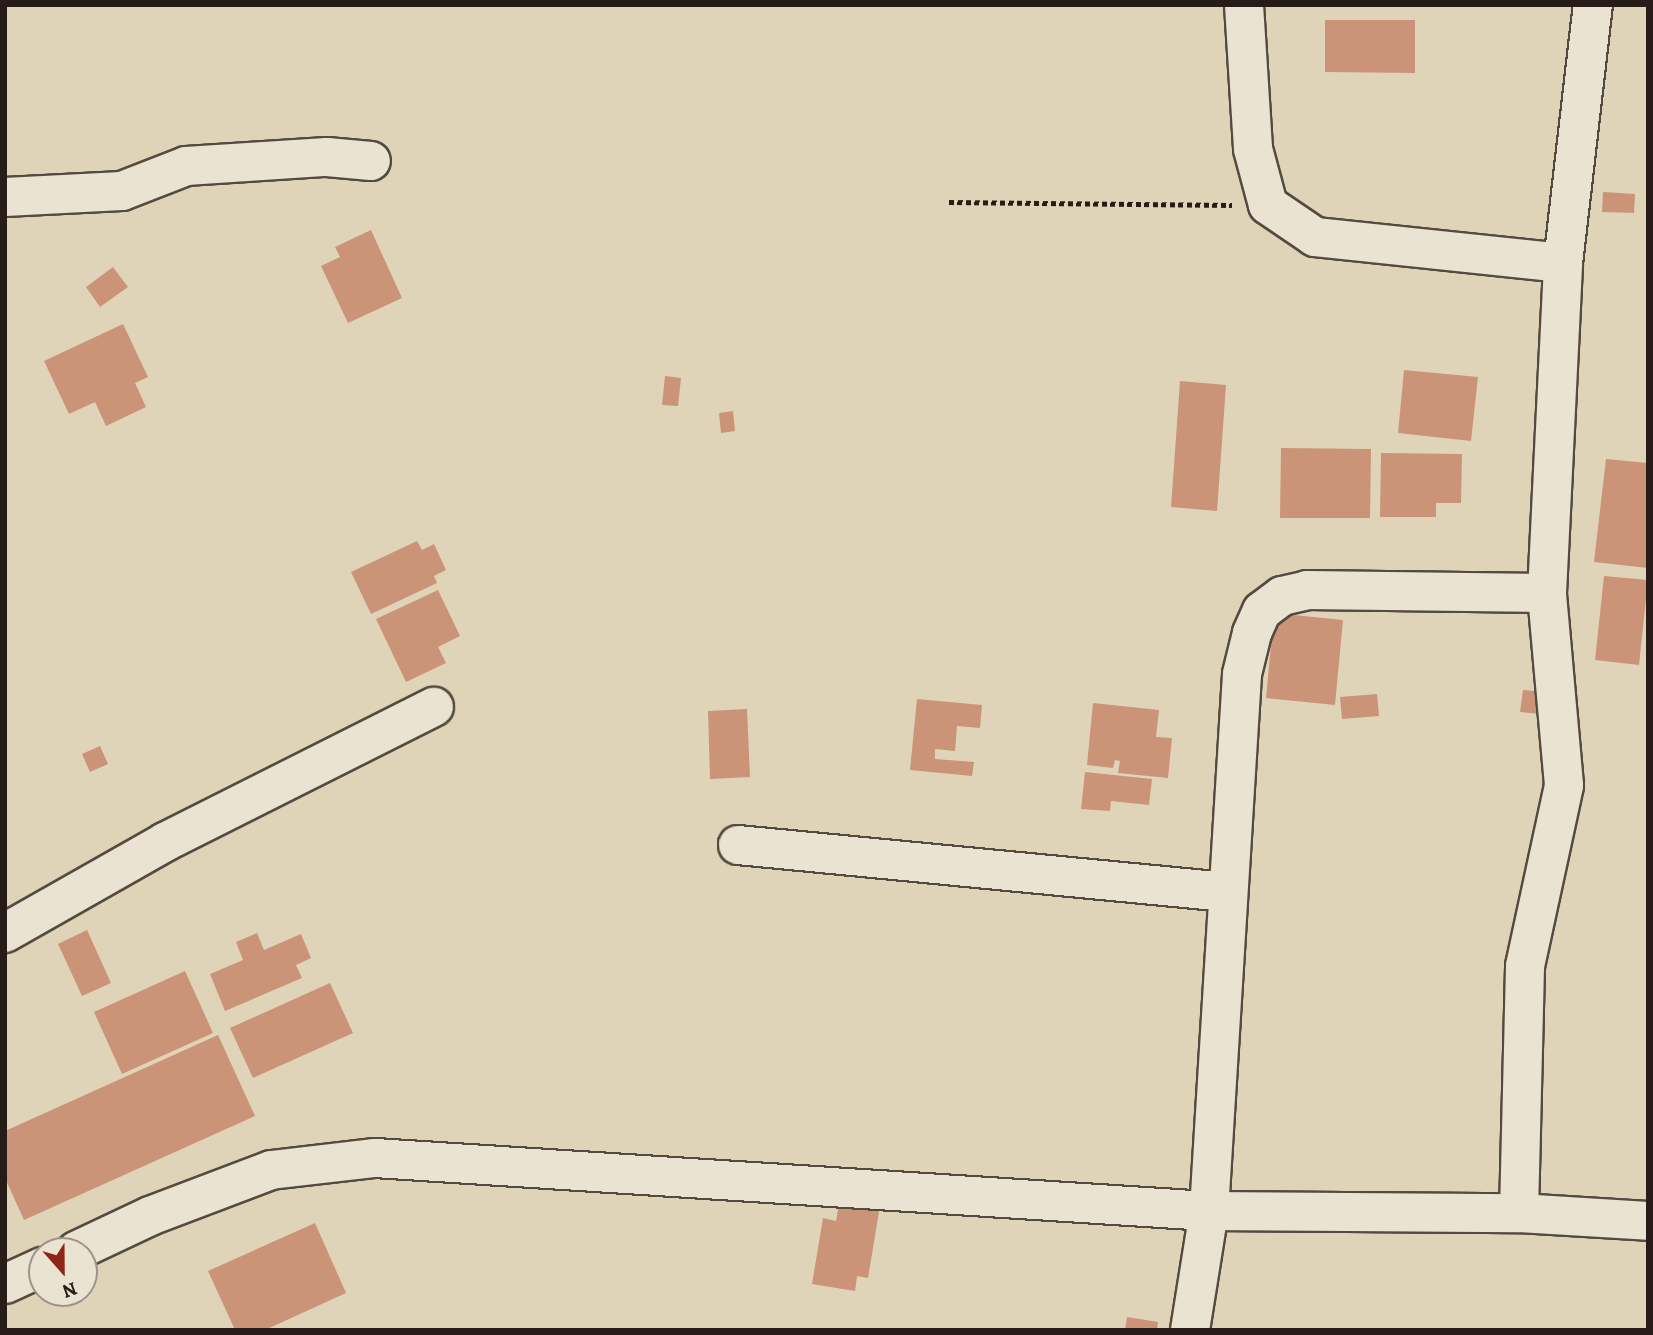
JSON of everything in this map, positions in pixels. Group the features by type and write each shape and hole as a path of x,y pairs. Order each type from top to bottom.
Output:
{"street":[{"path":"1244,5 1253,149 1268,205 1315,237 1563,263"},
{"path":"1519,1213 1525,966 1564,785 1547,593 1563,263 1593,5"},
{"path":"5,197 122,191 186,166 327,157 370,161"},
{"path":"1190,1330 1209,1211 1242,674 1252,633 1262,611 1282,596 1307,590 1547,593"},
{"path":"5,933 165,842 434,707"},
{"path":"738,845 1227,892"},
{"path":"98,1241 150,1216 271,1170 374,1158 1209,1211 1519,1213 1648,1221"},
{"path":"5,1284 28,1273"}],"path":[{"path":"949,202 1268,205"}],"building":[{"path":"1325,20 1415,20 1415,73 1325,72"},
{"path":"1603,192 1635,194 1634,213 1602,212"},
{"path":"371,230 402,298 348,323 321,266 340,257 335,247"},
{"path":"113,267 128,287 100,307 86,287"},
{"path":"123,324 148,377 135,383 146,407 106,426 95,402 69,414 44,361"},
{"path":"1404,370 1478,377 1471,441 1398,433"},
{"path":"665,376 681,378 678,406 662,405"},
{"path":"1180,381 1226,385 1217,511 1171,507"},
{"path":"733,411 735,431 721,433 719,413"},
{"path":"1281,448 1371,449 1370,518 1280,518"},
{"path":"1381,453 1462,454 1461,503 1436,503 1436,517 1380,517"},
{"path":"1606,459 1648,463 1648,568 1594,562"},
{"path":"417,541 422,550 434,544 446,570 434,576 437,583 371,614 351,572"},
{"path":"1604,576 1648,580 1639,665 1595,660"},
{"path":"438,590 460,636 438,647 446,663 406,682 376,619"},
{"path":"1274,613 1343,620 1335,705 1266,698"},
{"path":"1523,690 1544,692 1541,714 1520,712"},
{"path":"1377,694 1379,716 1342,719 1340,697"},
{"path":"917,699 982,705 980,728 957,726 955,751 935,749 935,759 974,762 972,776 910,770"},
{"path":"1093,703 1159,710 1156,737 1172,738 1168,778 1118,773 1120,761 1115,760 1113,768 1087,765"},
{"path":"747,709 750,777 710,779 708,711"},
{"path":"100,746 108,764 90,772 82,754"},
{"path":"1085,772 1152,779 1149,805 1111,801 1110,811 1081,809"},
{"path":"87,930 111,983 82,996 58,944"},
{"path":"257,933 264,950 301,934 311,958 296,965 302,978 225,1011 210,974 243,960 236,942"},
{"path":"185,971 213,1033 122,1074 94,1012"},
{"path":"330,983 353,1033 253,1078 230,1028"},
{"path":"218,1035 255,1116 24,1220 5,1178 5,1131"},
{"path":"840,1199 880,1206 868,1278 857,1276 855,1291 812,1284 823,1218 836,1221"},
{"path":"315,1223 346,1293 265,1330 235,1330 208,1271"},
{"path":"1127,1317 1158,1322 1157,1330 1125,1330"}]}
